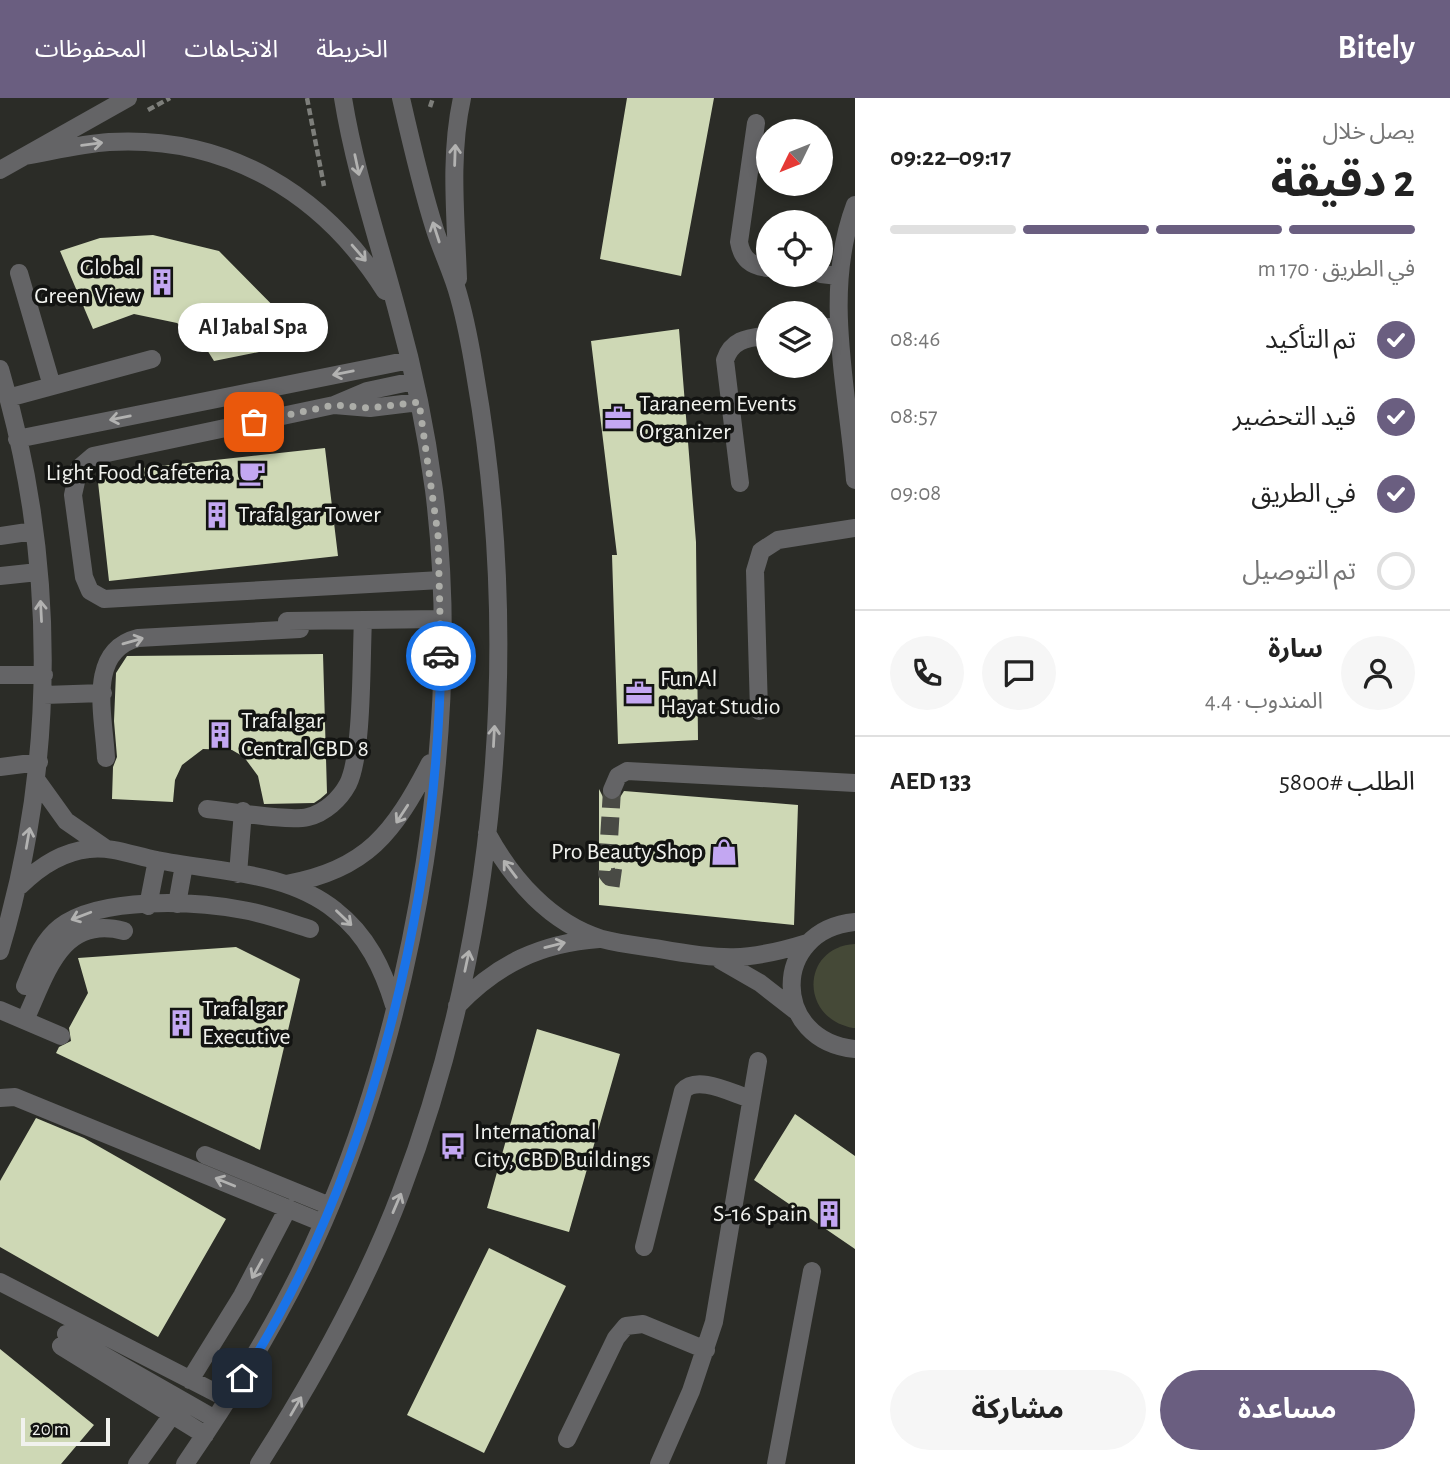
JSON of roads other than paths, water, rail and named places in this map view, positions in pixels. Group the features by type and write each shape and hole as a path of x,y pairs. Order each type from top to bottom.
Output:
{"street":[{"path":"0,170 128,98"},
{"path":"185,1464 222,1409 281,1310 327,1214 374,1085 420,883 435,754 442,619 434,490 410,360 361,184 343,98"},
{"path":"259,1464 322,1360 376,1251 421,1136 457,1006 476,915 487,833 497,682 495,540 487,449 459,296 420,177 401,98"},
{"path":"459,296 454,181 456,141 463,98"},
{"path":"756,123 739,242 745,259 756,266"},
{"path":"25,156 79,146 139,142 198,150 255,170 306,200 329,220 366,260 398,312"},
{"path":"833,268 855,205"},
{"path":"19,273 52,386"},
{"path":"832,287 839,326 855,480"},
{"path":"833,327 839,326"},
{"path":"740,483 725,360 733,345 741,340 756,337"},
{"path":"8,398 152,359"},
{"path":"0,451 18,444 410,360"},
{"path":"0,369 18,444 34,531 44,675 38,782 20,887 0,951"},
{"path":"414,381 367,391 334,405 93,456 79,468 72,485 86,585 97,596 112,599 441,580"},
{"path":"334,405 369,408 419,402"},
{"path":"759,711 755,571 761,551 778,540 855,528"},
{"path":"0,536 34,531"},
{"path":"0,576 38,572"},
{"path":"210,623 442,619"},
{"path":"207,808 310,817 331,804 348,784 355,757 363,620"},
{"path":"106,758 102,677 109,655 127,640 300,629"},
{"path":"0,675 44,675"},
{"path":"44,695 103,693"},
{"path":"286,884 337,871 381,841 398,821 435,754"},
{"path":"0,767 39,762"},
{"path":"612,790 618,776 632,771 855,783"},
{"path":"38,782 66,821 105,848 286,884 337,911 357,931 374,955 394,1006"},
{"path":"238,874 243,811"},
{"path":"487,833 498,853 526,889 561,918 602,939 720,960 764,955 807,943"},
{"path":"20,887 43,865 58,858 105,848"},
{"path":"148,906 157,860"},
{"path":"177,904 184,865"},
{"path":"25,986 38,955 59,928 90,913 177,904 245,910 310,929"},
{"path":"855,922 838,924 821,931 807,943 797,958 791,976 791,994 796,1011 807,1028 821,1040 839,1048 855,1049"},
{"path":"25,1020 53,962 67,942 88,930 112,928 124,931"},
{"path":"457,1006 498,969 522,956 548,946 602,939"},
{"path":"720,960 760,983 796,1011"},
{"path":"0,1010 61,1036"},
{"path":"659,1464 706,1350 722,1287 758,1061"},
{"path":"645,1247 683,1091 687,1086 700,1083 751,1099"},
{"path":"0,1098 15,1097 288,1208 327,1214"},
{"path":"205,1155 327,1214"},
{"path":"190,1380 242,1296 288,1208"},
{"path":"776,1464 812,1271"},
{"path":"0,1282 190,1380 222,1409"},
{"path":"567,1439 616,1338 626,1326 643,1324 706,1350"},
{"path":"205,1435 172,1415 66,1335 222,1409"},
{"path":"136,1464 172,1415"}],"tunnel":[{"path":"612,790 607,873 610,877 624,879"}],"place":[{"name":"Global Green View","path":"162,282"},
{"name":"Taraneem Events Organizer","path":"618,418"},
{"name":"Al Jabal Spa","path":"254,422"},
{"name":"Light Food Cafeteria","path":"252,473"},
{"name":"Trafalgar Tower","path":"217,515"},
{"name":"Fun Al Hayat Studio","path":"639,693"},
{"name":"Trafalgar Central CBD 8","path":"220,735"},
{"name":"Pro Beauty Shop","path":"724,852"},
{"name":"Trafalgar Executive","path":"181,1023"},
{"name":"International City, CBD Buildings","path":"453,1146"},
{"name":"S-16 Spain","path":"829,1214"}]}
